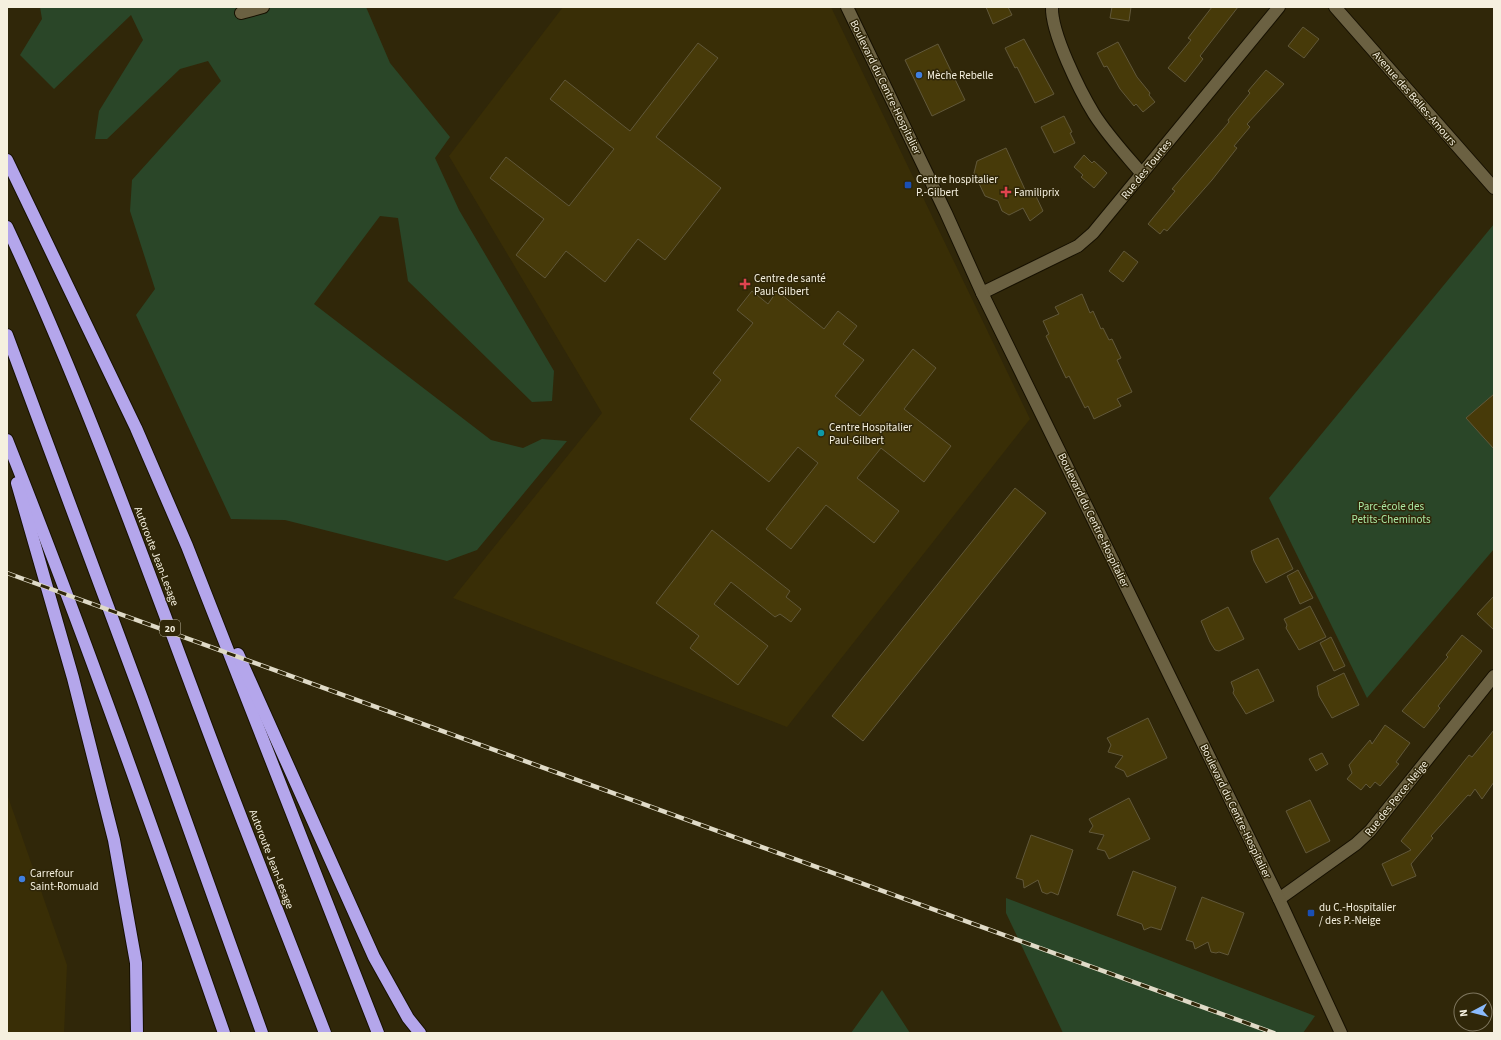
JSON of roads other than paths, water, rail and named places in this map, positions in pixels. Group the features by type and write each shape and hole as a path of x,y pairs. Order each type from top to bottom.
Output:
{"highway":[{"path":"7,160 136,428 187,546 378,1033"},
{"name":"Autoroute Jean-Lesage","path":"7,227 73,377 106,459 201,713 325,1033"},
{"path":"7,335 140,691 262,1033"},
{"path":"7,440 54,558 166,865 224,1033"},
{"path":"7,449 73,678 114,840 136,963 137,1033"},
{"path":"187,546 228,631 374,957 408,1018 420,1033"}],"street":[{"path":"242,13 263,7"},
{"name":"Boulevard du Centre-Hospitalier","path":"847,7 946,213 982,293 1279,899 1341,1033"},
{"path":"1052,7 1051,17 1063,51 1094,114 1142,174"},
{"name":"Rue des Tourtes","path":"982,293 1078,246 1093,234 1279,7"},
{"name":"Avenue des Belles-Amours","path":"1335,7 1494,188"},
{"name":"Rue des Perce-Neige","path":"1279,899 1356,844 1370,831 1494,676"}],"railway":[{"path":"7,573 1274,1033"}],"place":[{"name":"Mèche Rebelle","path":"919,75"},
{"name":"Centre hospitalier P.-Gilbert","path":"908,185"},
{"name":"Familiprix","path":"1006,192"},
{"name":"Centre de santé Paul-Gilbert","path":"745,284"},
{"name":"Centre Hospitalier Paul-Gilbert","path":"821,433"},
{"name":"Carrefour Saint-Romuald","path":"22,879"},
{"name":"du C.-Hospitalier / des P.-Neige","path":"1311,913"}],"park label":[{"name":"Parc-école des Petits-Cheminots","path":"1391,512"}]}
